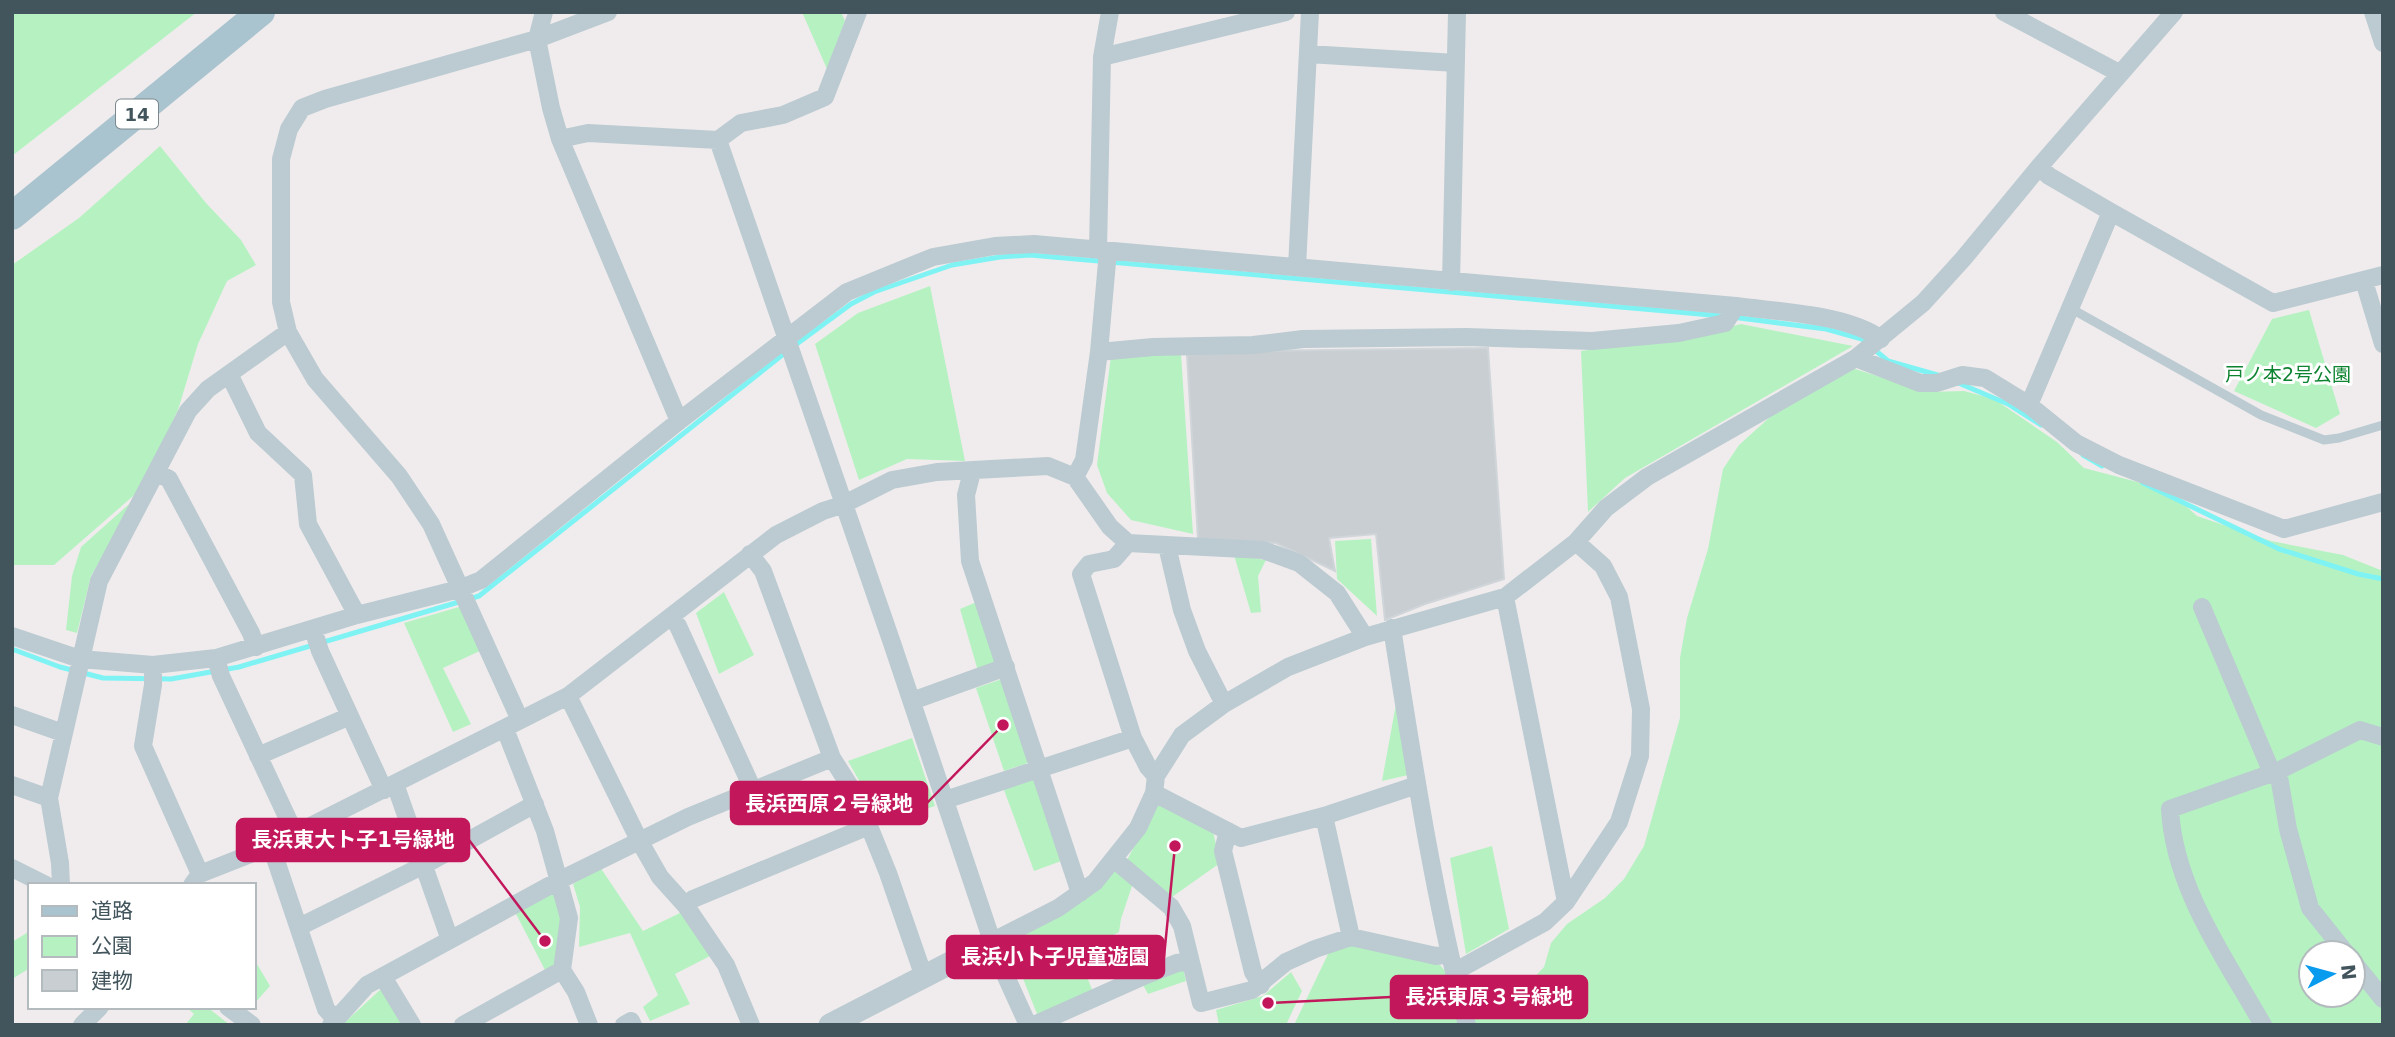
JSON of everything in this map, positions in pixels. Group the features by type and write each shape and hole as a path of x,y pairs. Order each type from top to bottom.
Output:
{"main road":[{"name":"14","path":"12,216 261,12"}],"street":[{"path":"544,12 537,39 551,108 561,139 679,421"},
{"path":"589,1025 576,992 562,970 569,918 513,725 431,524 399,476 315,379 288,332 281,302 281,159 289,129 302,108 325,99 537,39 608,12"},
{"path":"561,139 588,133 718,140 741,123 783,115 825,97 858,12"},
{"path":"1074,477 1084,460 1100,352 1103,251 1102,57 1110,12"},
{"path":"1102,57 1286,12"},
{"path":"1297,267 1310,12"},
{"path":"1451,282 1457,12"},
{"path":"2004,12 2119,73"},
{"path":"830,1025 1058,908 1095,882 1138,828 1155,785 1182,735 1224,704 1288,667 1365,637 1505,597 1576,541 1606,508 1647,477 1870,347 1923,303 1963,259 2039,166 2174,12"},
{"path":"2373,12 2383,43"},
{"path":"1308,54 1456,63"},
{"path":"718,140 993,941 1028,1025"},
{"path":"2039,166 2049,176 2273,303 2383,275"},
{"path":"2029,405 2111,212"},
{"path":"12,636 78,667 153,665 216,659 357,615 459,589 481,580 679,421 789,346 847,292 933,257 995,246 1034,244 1736,306 1836,320 1869,330 1870,347"},
{"path":"2364,281 2383,344"},
{"path":"1100,352 1153,347 1253,345 1303,339 1467,337 1592,341 1679,333 1725,323 1736,306"},
{"path":"61,883 60,863 48,798 99,581 188,411 208,389 288,332"},
{"path":"1870,347 1920,383 1937,383 1962,375 1985,378 2029,405 2076,443 2109,460 2284,529 2383,502"},
{"path":"229,374 258,433 303,475 307,524 357,615"},
{"path":"153,665 153,685 143,747 196,880 271,846 568,696 750,554 823,510 842,505 892,480 937,472 1048,466 1074,477 1110,527 1128,543 1263,551 1299,563 1337,593 1365,637"},
{"path":"972,471 966,495 970,561 1080,893"},
{"path":"156,472 169,479 256,647"},
{"path":"1115,860 1171,907 1182,926 1201,1003 1252,990 1286,962 1351,937 1436,956 1452,963 1545,922 1566,902 1619,822 1640,756 1641,709 1619,597 1603,566 1576,541"},
{"path":"1128,543 1114,559 1089,564 1082,574 1133,738 1155,785 1241,838 1324,816 1417,785"},
{"path":"1167,546 1197,651 1224,704"},
{"path":"750,554 763,571 832,758 865,810 925,977"},
{"path":"1505,597 1566,902"},
{"path":"2202,607 2275,772 2310,908 2335,939"},
{"path":"671,616 754,792"},
{"path":"1392,628 1417,785 1452,963 1468,1025"},
{"path":"313,629 320,651 350,716 390,787 424,865 450,940"},
{"path":"216,659 221,676 295,834"},
{"path":"912,701 1006,667"},
{"path":"568,696 640,842 660,877 686,906 726,965 751,1025"},
{"path":"12,715 63,733"},
{"path":"258,757 350,716"},
{"path":"2263,1025 2198,913 2171,835 2170,809 2275,772 2360,730 2383,737"},
{"path":"945,800 1133,738"},
{"path":"271,846 326,1009 333,1022 366,985 558,881 688,817 832,758"},
{"path":"12,785 48,798"},
{"path":"299,927 424,865 535,804"},
{"path":"1324,816 1351,937"},
{"path":"686,906 693,899 869,826"},
{"path":"1228,831 1223,851 1253,972 1261,985"},
{"path":"12,868 42,883"},
{"path":"1034,1025 1068,1019 1146,975 1177,963 1191,961"},
{"path":"463,1025 562,970"},
{"path":"383,976 412,1025"},
{"path":"2367,979 2383,999"},
{"path":"231,1009 252,1025"},
{"path":"624,1025 631,1021 633,1025"}],"lane":[{"path":"2070,309 2261,415 2324,440 2339,439 2383,425"}],"green space":[{"path":"12,12 197,12 12,156"},
{"path":"802,12 841,12 845,21 827,69"},
{"path":"160,146 206,203 241,240 256,265 227,281 198,344 178,410 140,490 54,565 12,565 12,265 79,218"},
{"path":"930,286 965,461 907,459 859,480 815,344 858,313"},
{"name":"戸ノ本2号公園","path":"2309,310 2340,414 2316,428 2234,391 2272,319"},
{"path":"1741,324 1853,346 1625,478 1588,512 1581,351 1702,334"},
{"path":"1181,354 1193,534 1131,520 1107,493 1097,465 1111,356"},
{"path":"1846,366 1927,392 1964,391 1994,399 2057,442 2084,468 2168,490 2197,516 2271,541 2343,555 2383,571 2383,1025 1294,1025 1329,952 1350,945 1440,965 1476,1009 1507,1000 1524,988 1544,967 1551,943 1567,924 1605,898 1624,879 1644,846 1680,718 1680,658 1687,618 1708,549 1723,469 1739,445 1799,391"},
{"path":"137,497 91,576 77,633 66,630 72,576 81,547"},
{"path":"1371,539 1377,616 1337,579 1335,541"},
{"path":"1234,555 1266,560 1258,576 1261,612 1251,613"},
{"path":"724,592 754,655 719,674 696,613"},
{"path":"979,601 996,665 978,671 960,609"},
{"path":"459,607 482,650 443,668 471,724 453,732 404,623"},
{"path":"1002,679 1031,762 1004,771 976,688"},
{"path":"1396,704 1408,775 1382,781"},
{"path":"912,738 935,806 883,823 848,761"},
{"path":"1035,779 1064,860 1034,871 1004,790"},
{"path":"1157,803 1213,831 1220,863 1172,897 1126,862"},
{"path":"1492,846 1509,929 1466,954 1450,858"},
{"path":"600,867 643,931 682,912 712,955 675,974 690,1004 650,1021 643,1007 658,995 630,933 579,947 580,907 573,884"},
{"path":"1115,870 1133,883 1119,932 1078,954 1093,992 1037,1014 1009,943 1067,912"},
{"path":"554,890 563,918 556,964 545,970 514,910"},
{"path":"28,932 28,969 12,979 12,942"},
{"path":"256,962 270,986 256,1002"},
{"path":"1183,968 1186,981 1148,994 1142,983"},
{"path":"1291,972 1302,991 1286,1025 1219,1025 1216,1010 1263,996"},
{"path":"382,988 404,1025 342,1025"},
{"path":"188,1009 210,1009 230,1025 185,1025 194,1014"}],"building":[{"path":"1488,348 1504,579 1385,620 1376,534 1329,538 1335,571 1276,543 1198,539 1187,355 1254,351"}],"waterway":[{"path":"794,346 851,304 874,292 952,265 1030,255 1722,316"},
{"path":"1732,317 1826,329 1862,339 1888,361 1941,376"},
{"path":"12,649 60,667 103,678 171,679 239,667 479,596 786,352"},
{"path":"1956,382 2008,404 2041,425"},
{"path":"2083,455 2102,466"},
{"path":"2143,483 2279,549 2358,574 2383,579"}],"place":[{"name":"長浜西原２号緑地","path":"1003,725"},
{"name":"長浜小卜子児童遊園","path":"1175,846"},
{"name":"長浜東大ト子1号緑地","path":"545,941"},
{"name":"長浜東原３号緑地","path":"1268,1003"}]}
